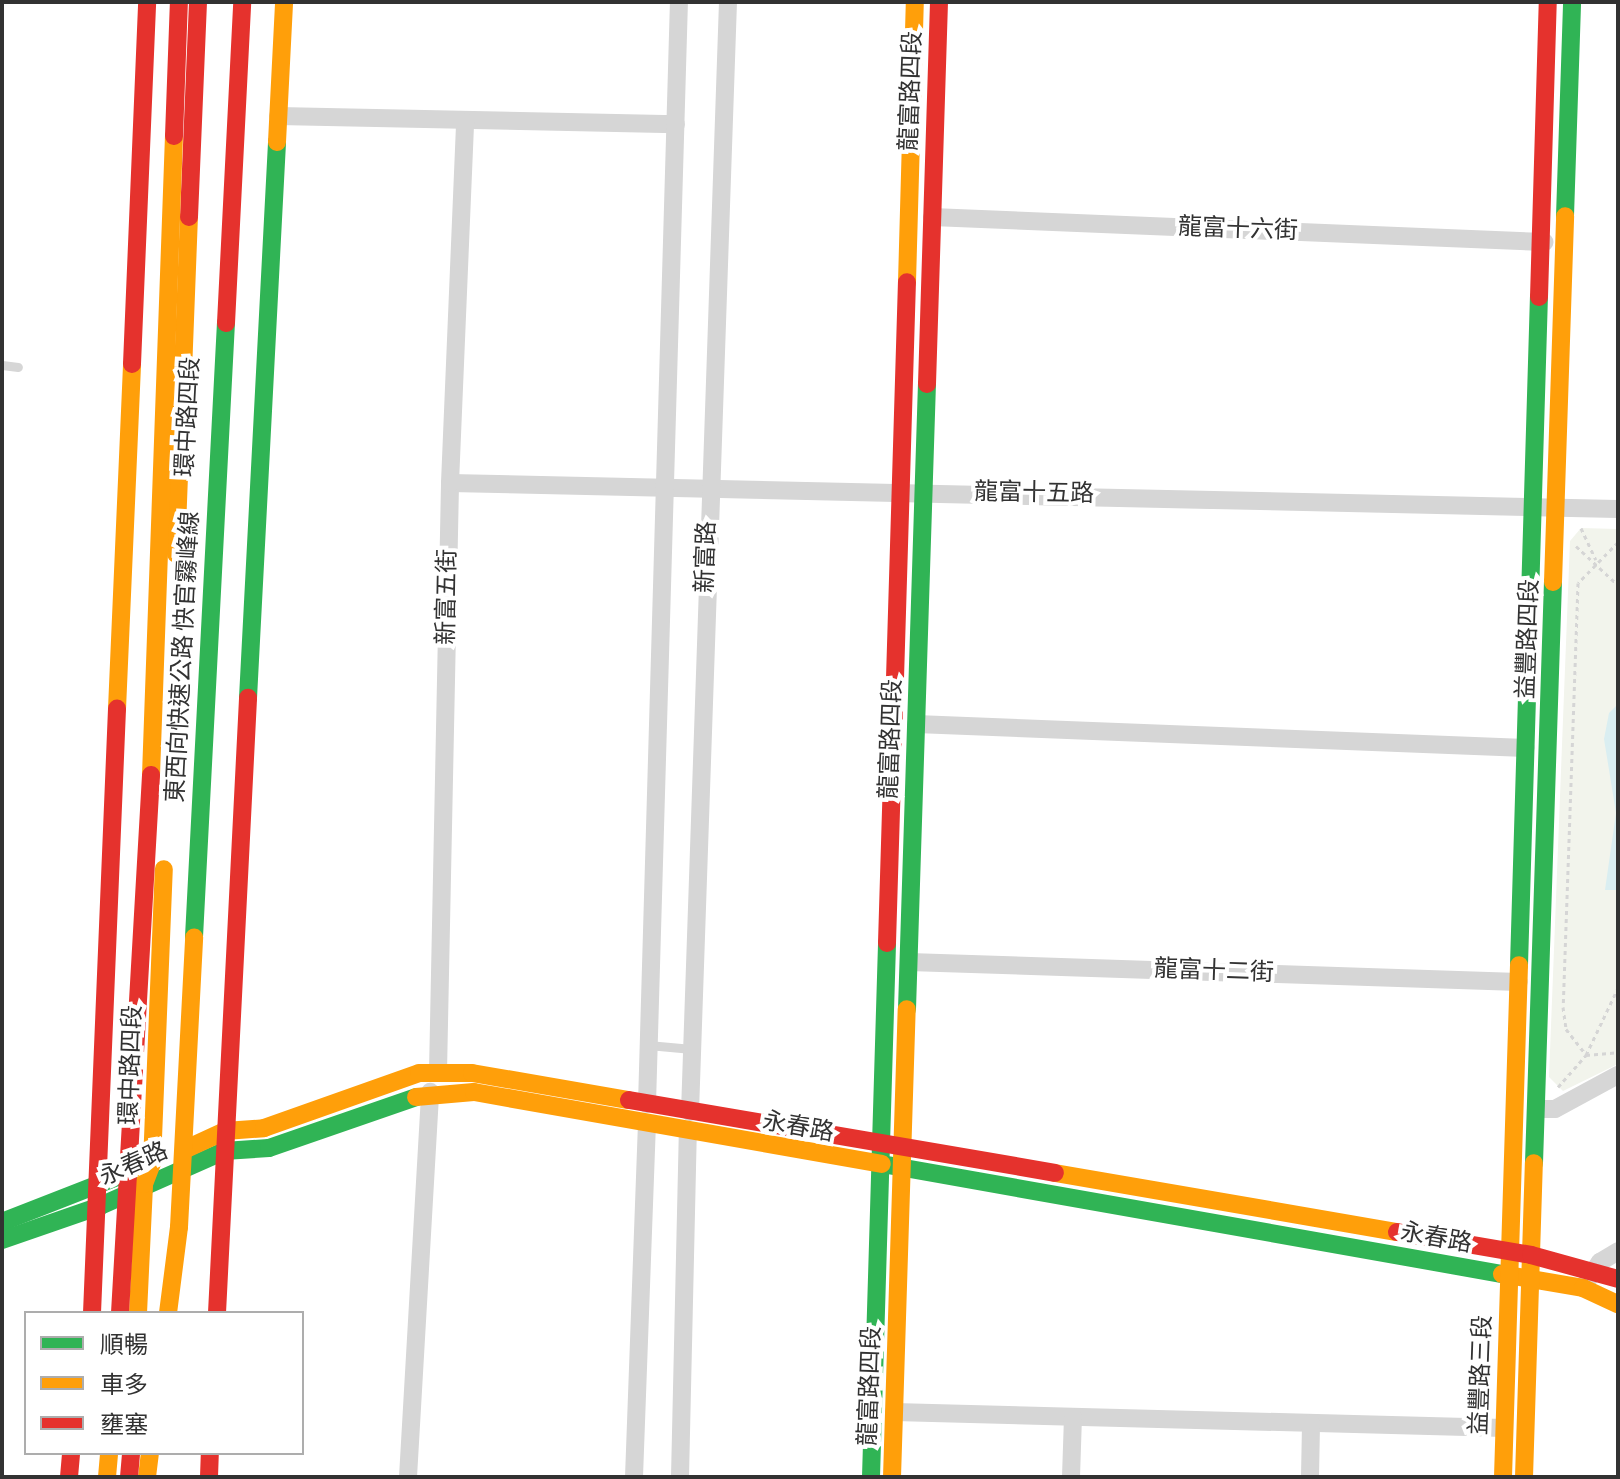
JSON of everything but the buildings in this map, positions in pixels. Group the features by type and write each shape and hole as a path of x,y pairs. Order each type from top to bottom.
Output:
{"main road":[{"name":"環中路四段","path":"92,1311 100,1206 147,2"},
{"name":"東西向快速公路 快官霧峰線","path":"120,1311 149,843 179,2"},
{"name":"環中路四段","path":"138,1311 144,1184 152,1163 198,2"},
{"name":"環中路四段","path":"165,1311 166,1176 176,1153 234,2"},
{"name":"東西向快速公路 快官霧峰線","path":"165,1311 179,1227 242,2"},
{"path":"217,1311 284,2"},
{"name":"龍富路四段","path":"871,1477 915,2"},
{"name":"龍富路四段","path":"892,1477 939,2"},
{"name":"益豐路四段","path":"1508,1275 1544,242 1548,2"},
{"name":"益豐路四段","path":"1531,1279 1559,508 1572,2"},
{"name":"永春路","path":"2,1222 225,1131 264,1128 419,1073 472,1073 881,1147 1531,1255 1593,1268 1618,1279"},
{"name":"永春路","path":"2,1240 100,1206 224,1151 269,1148 430,1092 474,1092 647,1126 1583,1288 1618,1304"},
{"name":"益豐路三段","path":"1503,1477 1508,1275"},
{"name":"益豐路三段","path":"1524,1477 1531,1279"},
{"path":"69,1477 71,1455"},
{"path":"86,1477 87,1455"},
{"path":"107,1477 109,1455"},
{"path":"129,1477 131,1455"},
{"path":"147,1477 150,1455"},
{"path":"158,1477 159,1455"},
{"path":"209,1477 210,1455"}],"street":[{"name":"新富路","path":"647,1104 679,2"},
{"name":"新富路","path":"690,1112 728,2"},
{"path":"278,116 676,124"},
{"name":"新富五街","path":"438,1072 450,483 465,122"},
{"name":"龍富十六街","path":"932,217 1544,242"},
{"name":"龍富十五路","path":"450,483 900,490 1618,509"},
{"path":"916,724 1526,748"},
{"name":"龍富十二街","path":"909,962 1519,982"},
{"path":"1537,1109 1555,1109 1618,1075"},
{"path":"408,1477 430,1092"},
{"path":"634,1477 647,1126"},
{"path":"680,1477 688,1133"},
{"path":"1583,1288 1593,1268 1618,1251"},
{"path":"894,1412 1504,1428"},
{"path":"1071,1477 1073,1417"},
{"path":"1310,1477 1311,1423"}],"lane":[{"path":"2,365 18,367"},
{"path":"648,1045 692,1049"}],"path":[{"path":"1581,528 1598,563"},
{"path":"1570,541 1598,563 1618,585"},
{"path":"1586,1055 1566,1029 1563,1007 1578,583 1618,542"},
{"path":"1555,1092 1586,1055 1618,988"},
{"path":"1586,1055 1618,1052"}],"shaded area":[{"path":"1581,528 1618,529 1618,1064 1563,1091 1549,1077 1570,541"},
{"path":"1618,704 1618,890 1605,890 1616,813 1604,739 1609,713"}],"traffic: fast":[{"path":"1565,216 1572,2"},
{"path":"248,698 277,142"},
{"path":"1519,965 1539,297"},
{"path":"194,937 226,323"},
{"path":"907,1009 927,384"},
{"path":"1534,1163 1553,582"},
{"path":"871,1477 887,943"},
{"path":"2,1240 100,1206 224,1151 269,1148 416,1097"},
{"path":"882,1164 1502,1274"},
{"path":"2,1222 142,1167"}],"traffic: slow":[{"path":"277,142 284,2"},
{"path":"907,282 915,2"},
{"path":"151,775 174,136"},
{"path":"1553,582 1565,216"},
{"path":"176,554 189,217"},
{"path":"117,709 132,364"},
{"path":"138,1311 144,1184 152,1163 164,869"},
{"path":"168,1311 179,1227 194,937"},
{"path":"1503,1477 1519,965"},
{"path":"892,1477 907,1009"},
{"path":"186,1149 225,1131 264,1128 419,1073 472,1073 629,1100"},
{"path":"416,1097 474,1092 882,1164"},
{"path":"1524,1477 1534,1163"},
{"path":"1055,1173 1397,1232"},
{"path":"1502,1274 1583,1288 1618,1304"},
{"path":"107,1477 109,1455"},
{"path":"147,1477 150,1455"}],"traffic: jam":[{"path":"132,364 147,2"},
{"path":"174,136 179,2"},
{"path":"189,217 198,2"},
{"path":"226,323 242,2"},
{"path":"927,384 939,2"},
{"path":"1539,297 1548,2"},
{"path":"887,943 907,282"},
{"path":"217,1311 248,698"},
{"path":"92,1311 117,709"},
{"path":"120,1311 151,775"},
{"path":"629,1100 1055,1173"},
{"path":"1397,1232 1531,1255 1618,1279"},
{"path":"69,1477 71,1455"},
{"path":"129,1477 131,1455"},
{"path":"209,1477 210,1455"}]}
